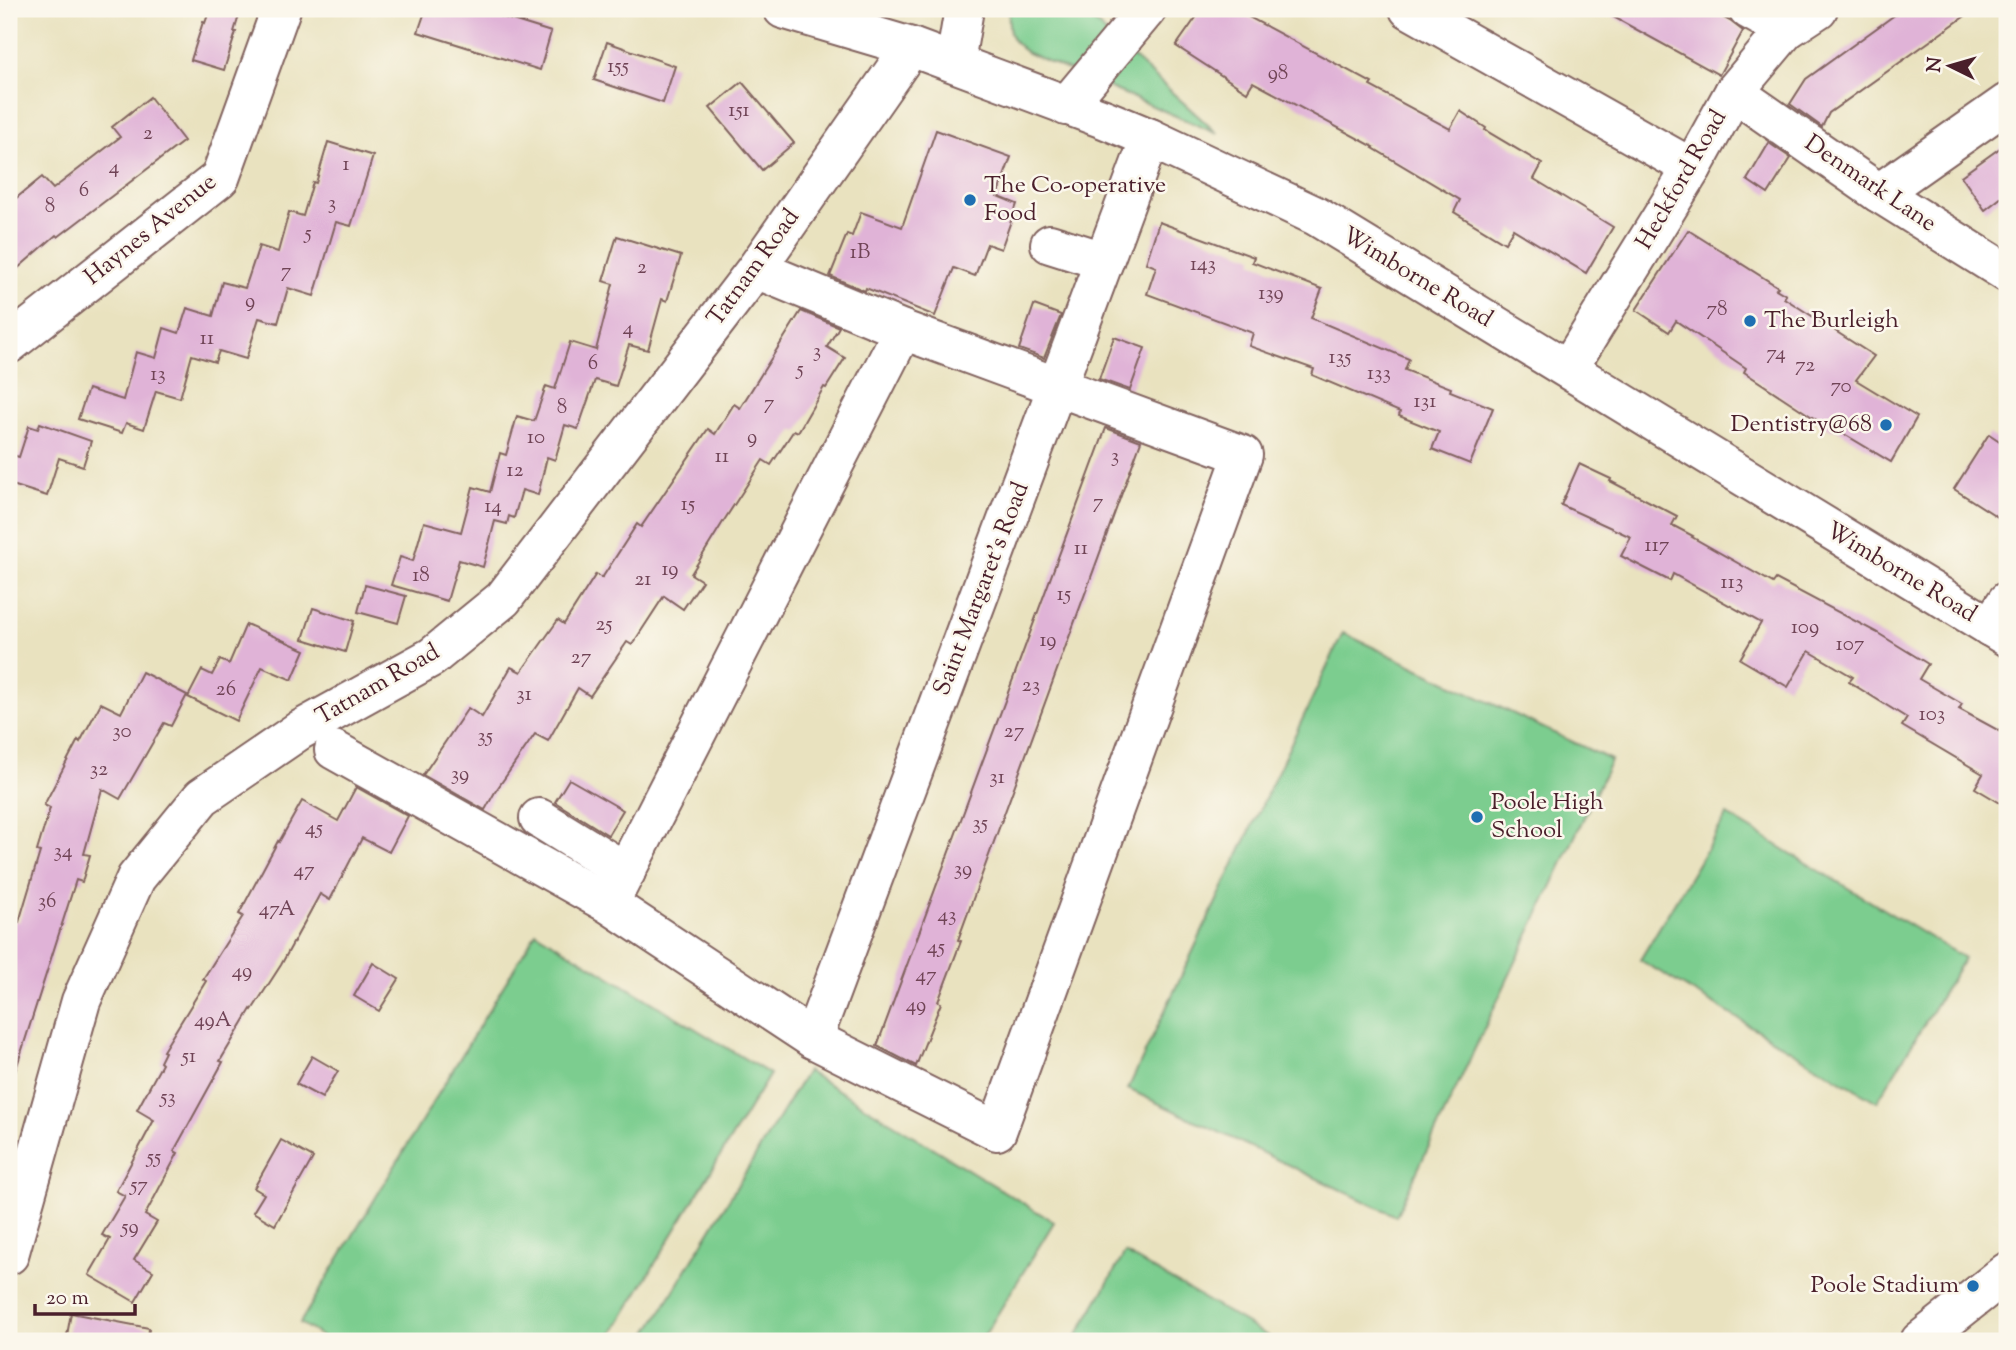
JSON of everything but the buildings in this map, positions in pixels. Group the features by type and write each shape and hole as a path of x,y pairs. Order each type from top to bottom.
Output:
{"street":[{"name":"Haynes Avenue","path":"9,344 220,178 281,9"},
{"name":"Wimborne Road","path":"783,9 955,62 1104,119 1316,216 1568,369 2002,622"},
{"path":"955,62 964,9"},
{"path":"1066,106 1147,9"},
{"path":"1409,9 1692,168"},
{"path":"1748,9 1786,30"},
{"name":"Heckford Road","path":"1568,369 1692,168 1734,92 1786,30 1818,9"},
{"name":"Tatnam Road","path":"9,1255 81,1001 136,878 202,797 300,730 432,657 503,599 756,269 911,47"},
{"name":"Denmark Lane","path":"1734,92 1879,192 2007,273"},
{"path":"1879,192 2007,103"},
{"name":"Saint Margaret's Road","path":"813,1039 1150,138"},
{"path":"1050,244 1104,261"},
{"path":"539,818 618,888 813,1039 997,1131 1242,455 903,330 756,269"},
{"path":"618,888 903,330"},
{"path":"334,750 618,888"},
{"path":"1920,1341 2007,1272"}],"green space":[{"path":"1009,9 1085,9 1092,20 1218,134 1028,53 1013,39"},
{"path":"1343,633 1611,760 1396,1216 1128,1089"},
{"path":"1727,815 1964,958 1877,1102 1640,960"},
{"path":"536,932 770,1074 608,1341 329,1341 300,1323"},
{"path":"807,1071 1054,1222 981,1341 643,1341"},
{"path":"1125,1253 1271,1338 1269,1341 1074,1341"}],"place":[{"name":"The Co-operative Food","path":"970,200"},
{"name":"The Burleigh","path":"1750,321"},
{"name":"Dentistry@68","path":"1886,425"},
{"name":"Poole High School","path":"1477,817"},
{"name":"Poole Stadium","path":"1973,1286"}]}
